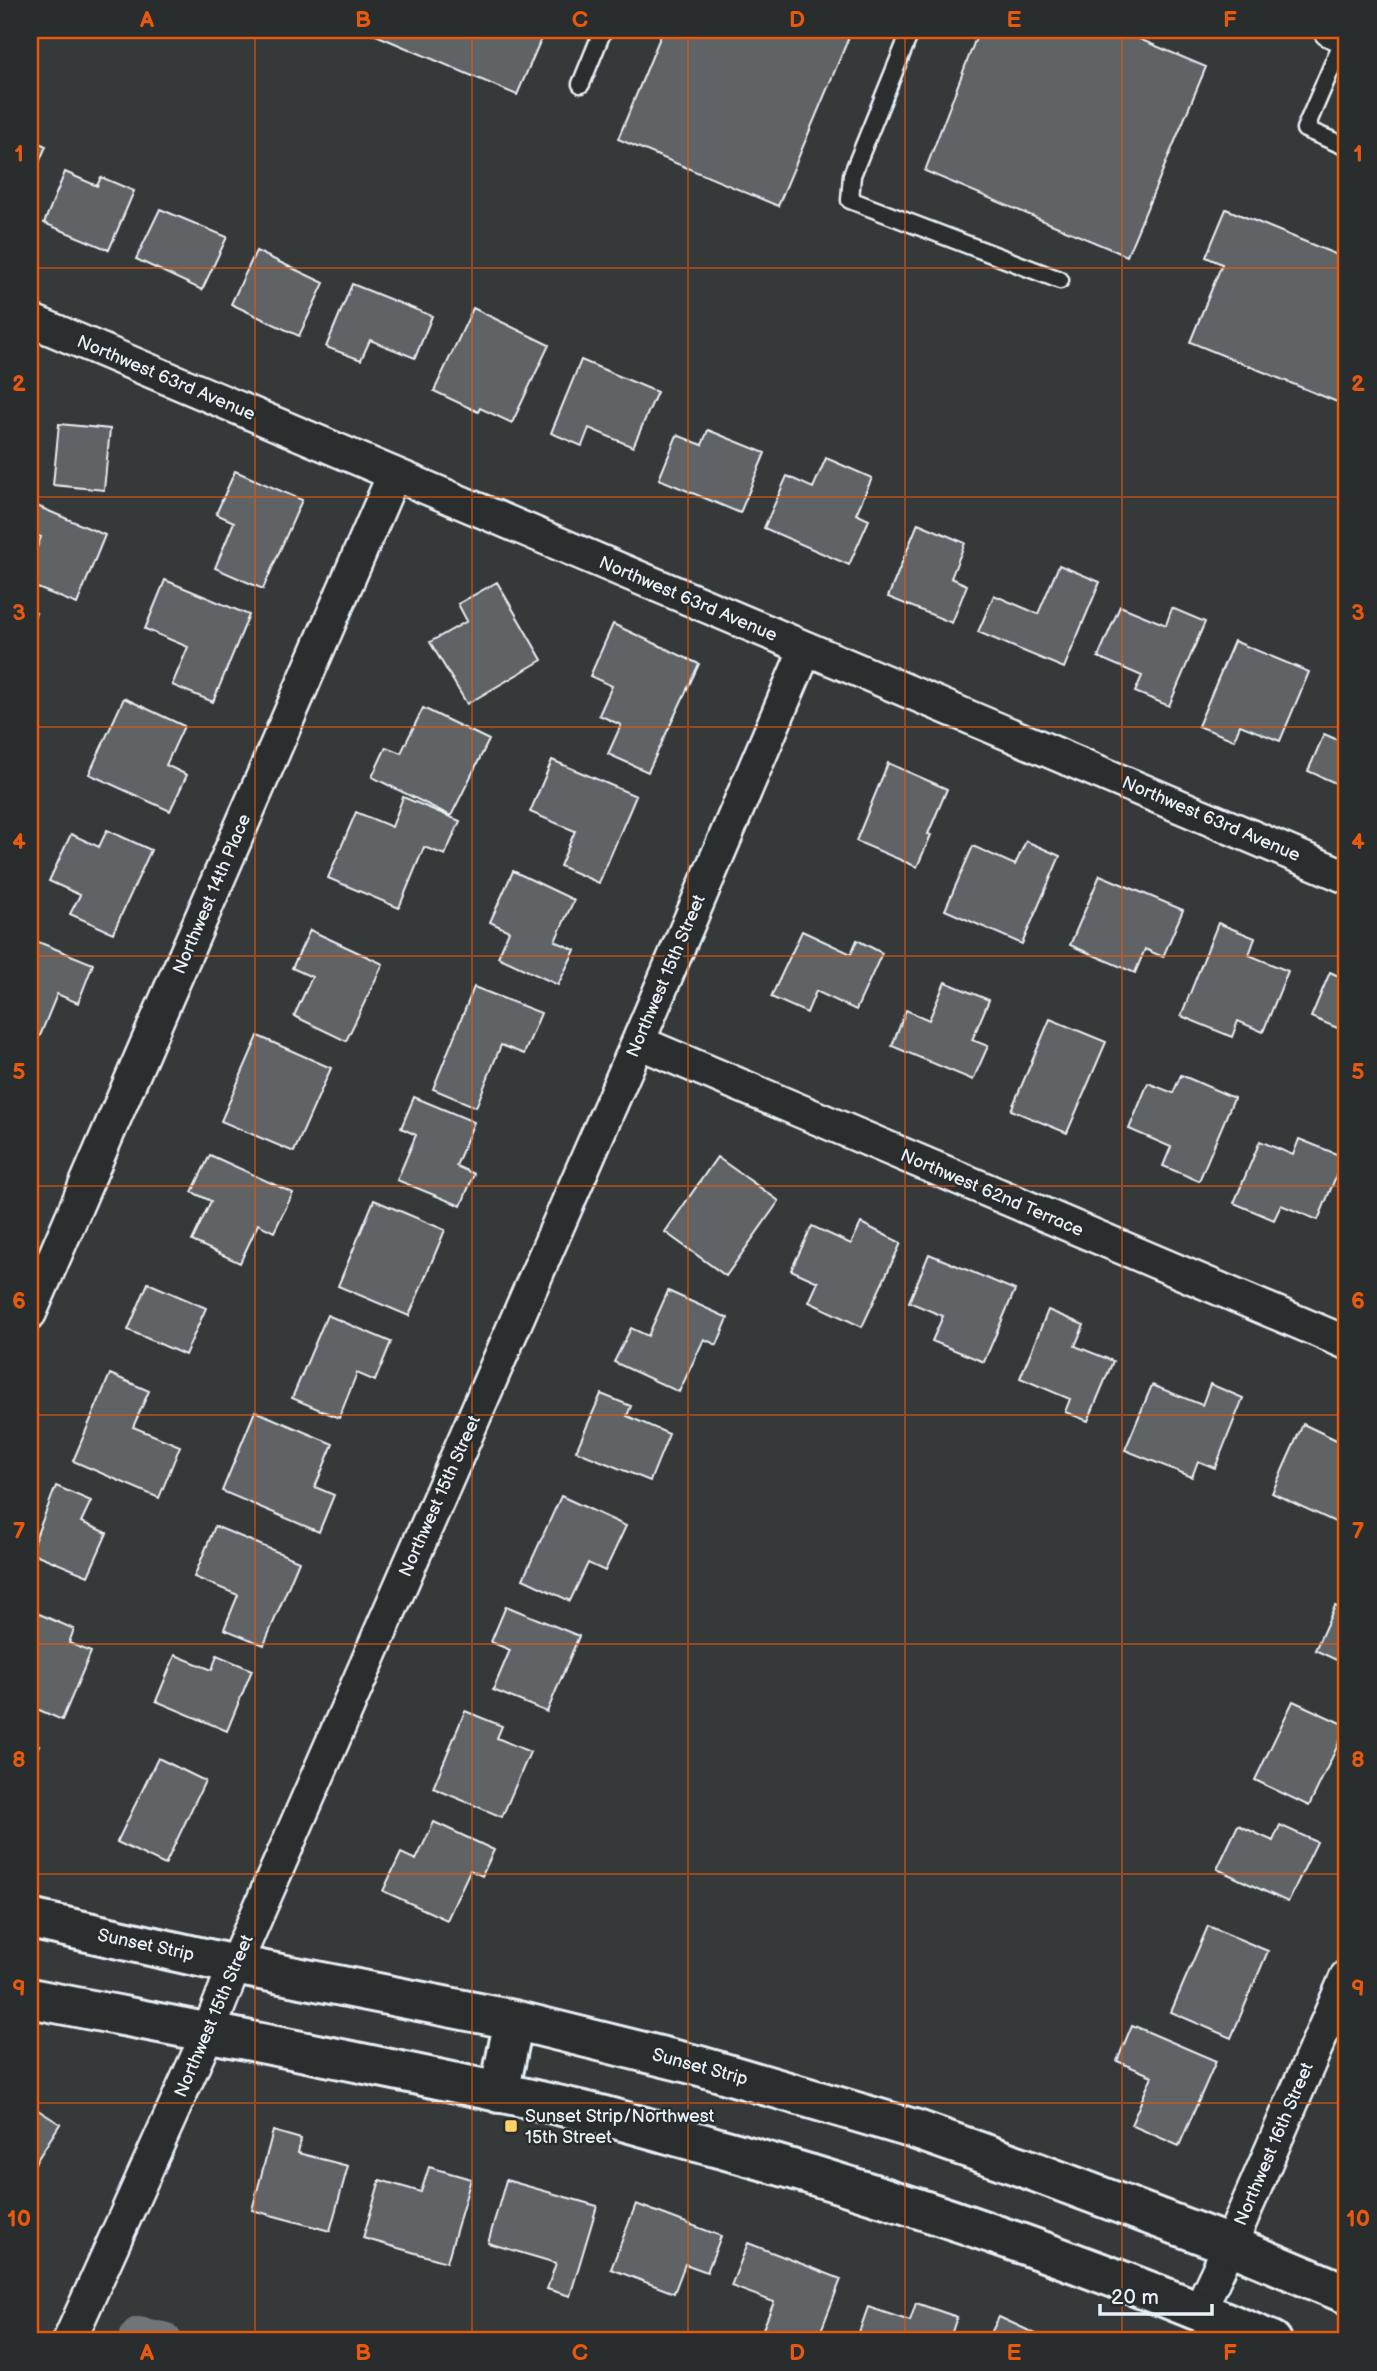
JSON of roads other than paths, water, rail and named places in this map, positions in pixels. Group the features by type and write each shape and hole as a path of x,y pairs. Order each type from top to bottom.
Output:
{"street":[{"name":"Northwest 63rd Avenue","path":"30,320 1347,877"},
{"name":"Northwest 14th Place","path":"30,1313 394,474"},
{"name":"Northwest 15th Street","path":"69,2341 208,2033 235,1965 638,1042 806,648"},
{"name":"Northwest 62nd Terrace","path":"638,1042 1347,1343"},
{"name":"Sunset Strip","path":"30,1919 235,1965 514,2020 700,2066 914,2129 1230,2245 1347,2294"},
{"name":"Northwest 16th Street","path":"1199,2311 1347,1976"},
{"path":"30,1998 361,2062 598,2115 843,2184 1021,2244 1272,2341"},
{"path":"499,2093 514,2020"}],"lane":[{"path":"580,84 603,30"},
{"path":"911,30 852,175 850,200 1060,281"},
{"path":"1341,34 1305,129 1347,148"}],"waterway":[{"path":"139,2336 163,2341"}],"place":[{"name":"Sunset Strip/Northwest 15th Street","path":"511,2126"}]}
